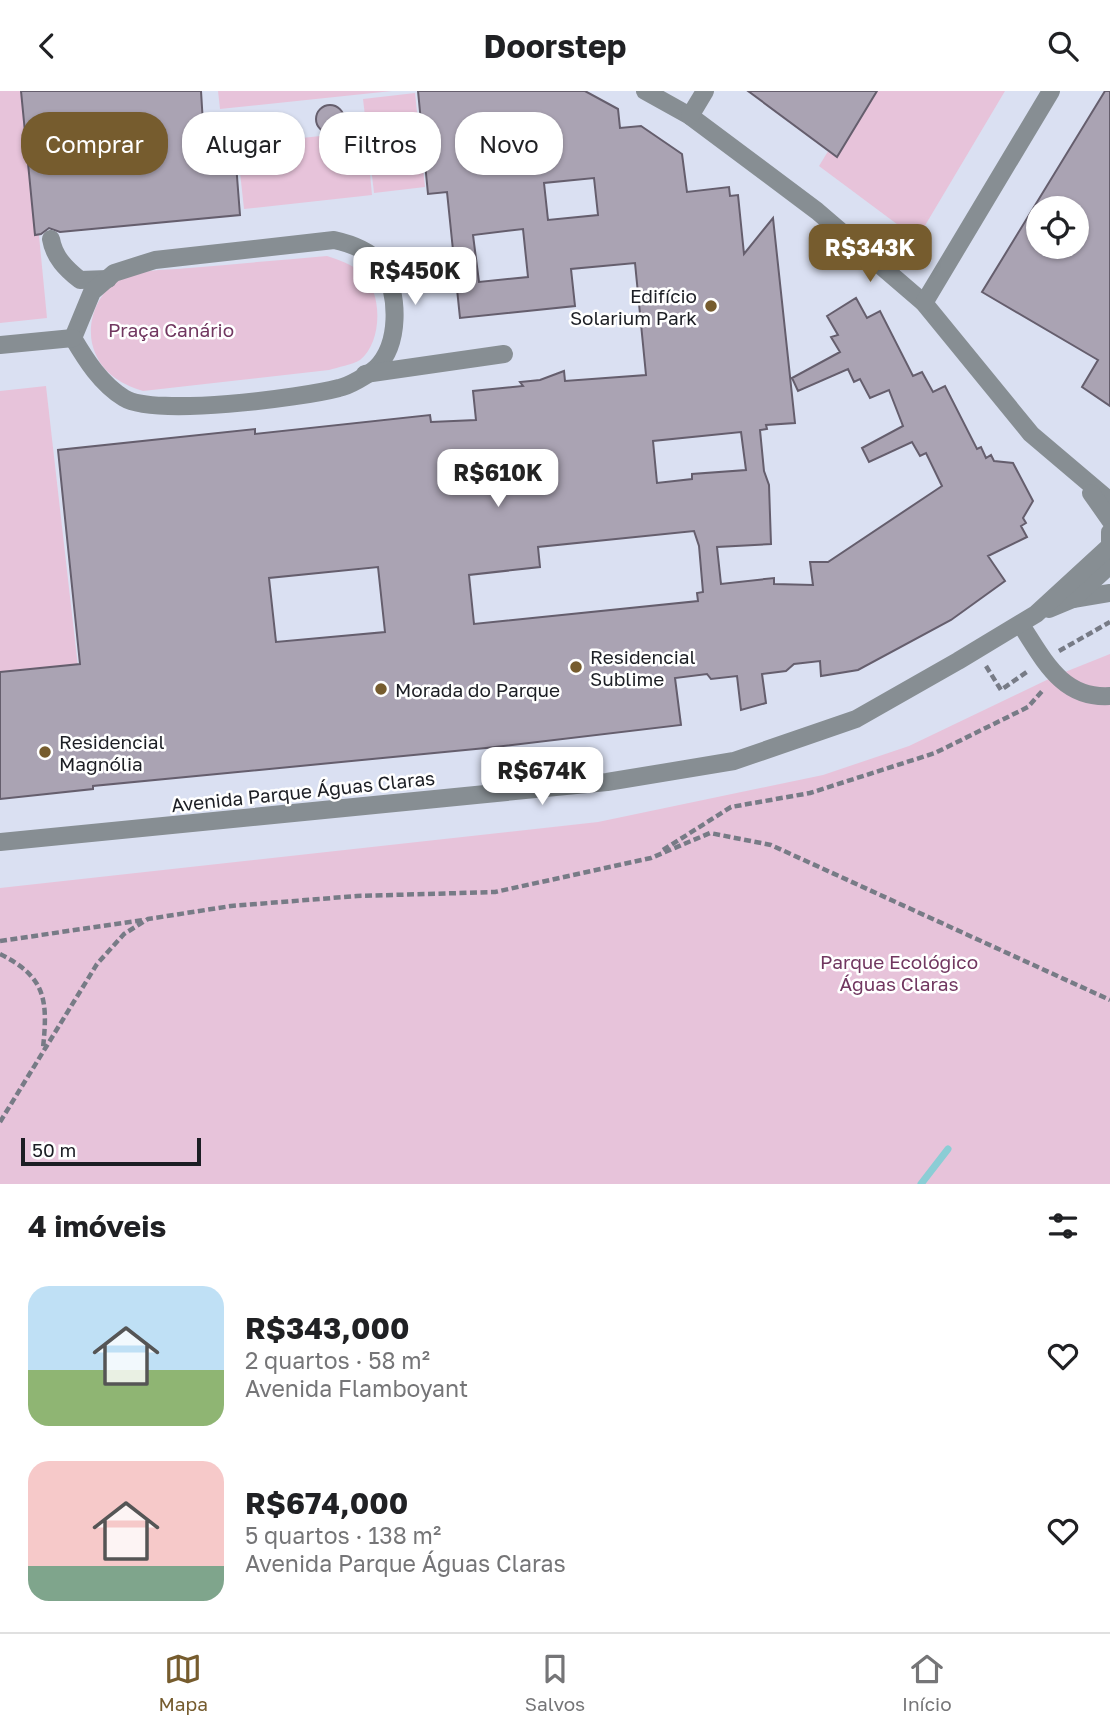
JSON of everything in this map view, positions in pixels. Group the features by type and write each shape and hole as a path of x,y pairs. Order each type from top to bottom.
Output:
{"street":[{"path":"645,91 690,116 817,211 924,303 1031,433 1110,501"},
{"path":"690,116 705,91"},
{"path":"924,303 1051,91"},
{"path":"51,239 53,250 62,263 80,280 108,279"},
{"path":"334,240 358,246 383,267 396,305 392,338 376,368 341,388 214,406 164,408 125,399 92,369 73,338 92,292 114,272 155,260 334,240"},
{"path":"0,345 73,338"},
{"path":"365,374 504,354"},
{"path":"1084,481 1110,520"},
{"path":"1110,532 1110,545"},
{"name":"Avenida Parque Águas Claras","path":"0,842 607,782 734,761 856,719 1021,625 1110,545"},
{"name":"Avenida Parque Águas Claras","path":"1036,614 1073,599 1110,565"},
{"path":"1073,599 1110,593"},
{"path":"1021,625 1055,677 1069,688 1097,697 1110,696"}],"path":[{"path":"650,858 731,807 810,793 935,753 1028,707 1055,677"},
{"path":"0,941 231,906 331,898 495,892 650,858 710,833 771,845 1110,1000"},
{"path":"0,1122 97,964 124,934 148,919"},
{"path":"0,954 23,966 38,985 44,1005 43,1049"}],"green space":[{"path":"0,91 25,91 27,112 21,112 21,175 33,175 47,318 0,323"},
{"path":"218,91 392,91 220,109"},
{"path":"865,91 1005,91 917,239 819,166"},
{"path":"415,93 417,112 365,112 363,99"},
{"path":"319,136 319,175 370,175 372,195 244,209 240,175 305,175 305,138"},
{"path":"372,175 424,175 425,187 374,193"},
{"name":"Praça Canário","path":"327,256 349,264 361,272 373,291 376,329 368,352 357,362 329,370 143,391 111,375 95,353 91,324 96,306 106,290 121,279 154,271"},
{"path":"46,386 78,667 0,676 0,391"},
{"name":"Parque Ecológico Águas Claras","path":"1110,654 1110,1184 0,1184 0,888 598,822 823,775 909,746 1055,676"}],"building":[{"path":"21,91 201,91 202,112 182,112 182,175 237,175 240,215 60,232 49,228 35,235 29,175 168,175 168,112 23,112"},
{"path":"418,91 585,91 618,109 620,128 641,126 682,154 687,192 729,187 730,196 738,195 744,254 773,218 795,423 766,425 767,429 760,430 764,471 769,485 771,544 717,547 721,584 774,578 774,584 813,585 810,562 828,562 942,486 926,453 920,456 912,442 869,462 862,448 903,426 889,390 870,398 860,379 854,382 848,369 798,391 792,378 840,352 831,337 838,335 827,316 856,298 867,318 880,311 913,376 922,372 933,392 945,386 977,449 981,447 986,458 991,455 994,461 1013,463 1033,501 1023,518 1026,523 1021,526 1027,537 988,556 1005,581 951,620 858,670 821,676 820,661 794,664 786,671 762,674 766,703 741,710 737,676 711,679 707,674 675,678 681,725 486,748 93,786 93,789 0,799 0,672 80,664 58,450 255,429 255,434 430,415 431,422 476,420 473,391 523,386 520,382 540,380 564,371 565,381 646,375 635,263 571,269 575,306 460,318 447,192 428,194 426,175 441,175 441,112 420,112","holes":["594,178 598,215 548,220 544,183","523,229 528,277 479,282 473,235","741,432 746,470 692,474 692,479 657,483 653,441","694,531 699,546 703,592 697,593 698,601 474,624 469,575 540,567 538,547","378,567 385,632 276,642 269,578"]},
{"path":"748,91 877,91 837,157"},
{"path":"1105,91 1110,91 1110,406 1082,387 1098,360 982,292 1026,220 1026,259 1089,259 1089,196 1041,196"},
{"path":"330,105 342,112 319,112 319,127 316,119 320,109"}],"waterway":[{"path":"921,1184 948,1149"}],"place":[{"name":"Edifício Solarium Park","path":"711,306"},
{"name":"Residencial Sublime","path":"576,667"},
{"name":"Morada do Parque","path":"381,689"},
{"name":"Residencial Magnólia","path":"45,752"}]}
